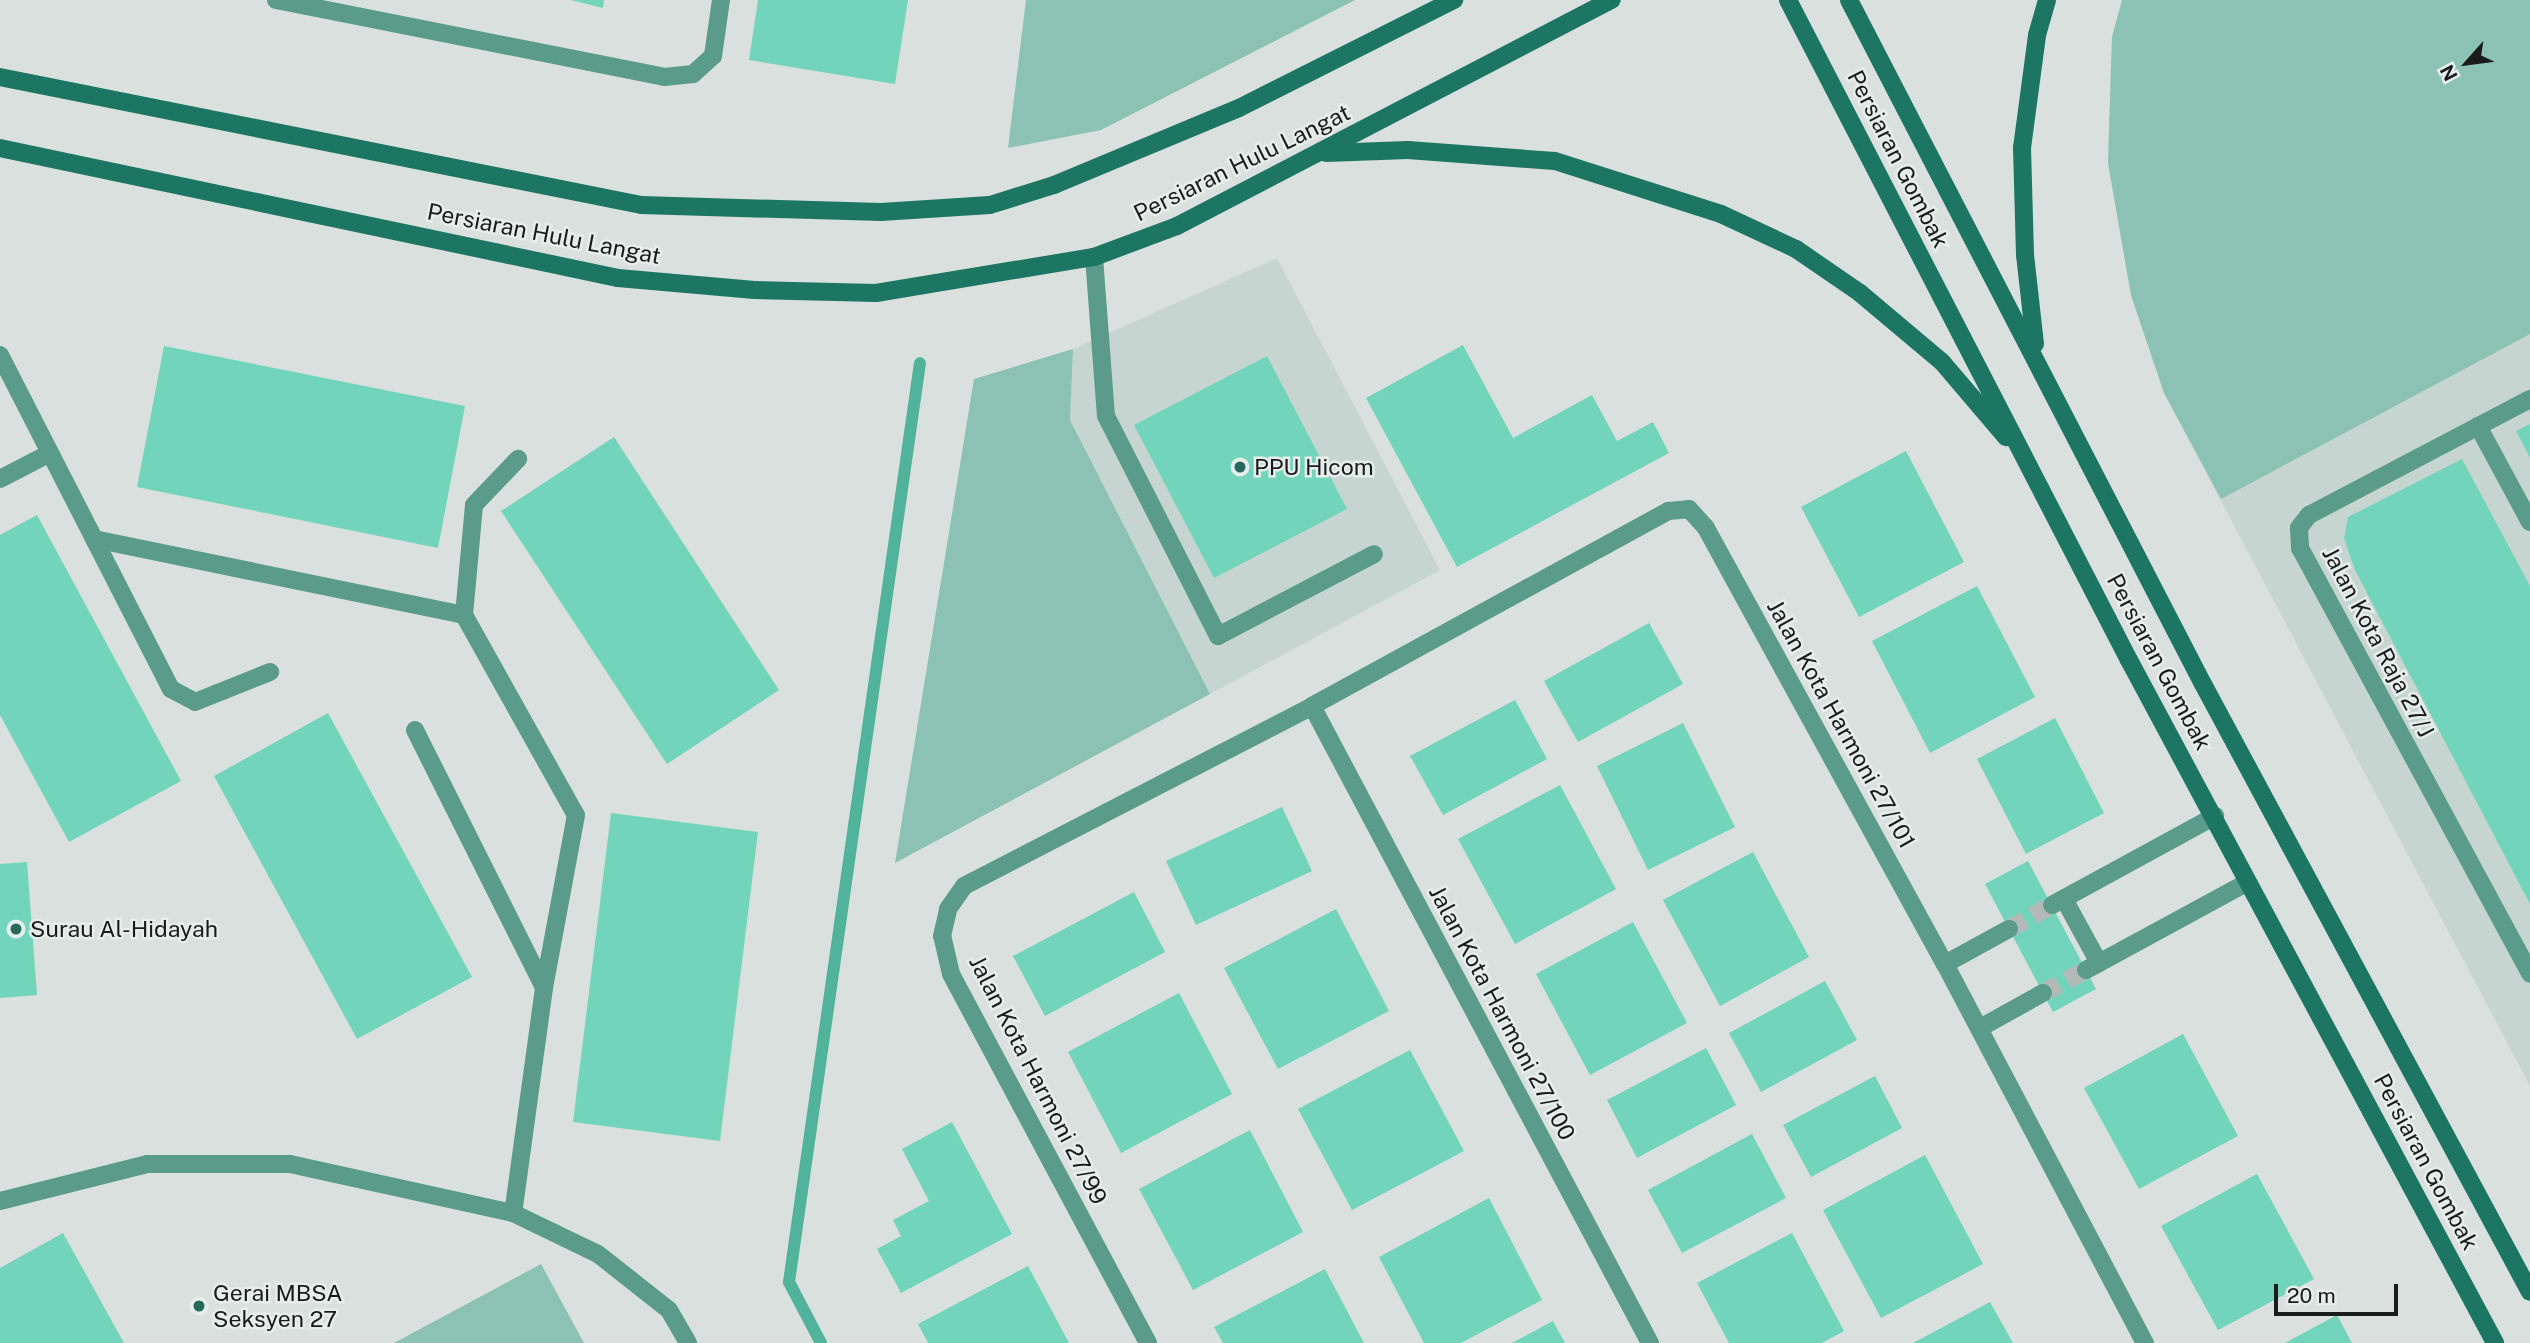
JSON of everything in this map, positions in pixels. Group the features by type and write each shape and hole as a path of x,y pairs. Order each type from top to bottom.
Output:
{"main road":[{"name":"Persiaran Hulu Langat","path":"0,77 641,205 881,212 989,205 1054,184 1239,108 1454,0"},
{"name":"Persiaran Hulu Langat","path":"0,148 618,278 754,290 876,293 1094,257 1177,226 1612,0"},
{"name":"Persiaran Gombak","path":"1788,0 2026,461 2495,1343"},
{"name":"Persiaran Gombak","path":"1849,0 2036,355 2203,684 2530,1292"},
{"path":"2036,355 2025,256 2022,148 2037,35 2047,0"},
{"path":"1322,153 1422,150 1555,161 1721,214 1796,249 1860,293 1942,362 2026,461"}],"street":[{"path":"276,0 664,77 693,74 713,56 721,0"},
{"path":"1094,257 1106,416 1218,636 1374,554"},
{"path":"0,355 171,689 195,702 270,672"},
{"name":"Jalan Kota Raja 27/J","path":"2530,399 2309,515 2299,528 2300,548 2530,974"},
{"path":"2478,426 2530,523"},
{"path":"0,479 50,453"},
{"path":"513,1213 544,988 576,816 464,615 474,505 518,459"},
{"name":"Jalan Kota Harmoni 27/101","path":"1312,706 1668,511 1689,509 1706,528 1980,1028 2145,1343"},
{"path":"94,539 464,615"},
{"name":"Jalan Kota Harmoni 27/99","path":"1148,1343 951,974 942,936 948,909 964,886 1312,706"},
{"name":"Jalan Kota Harmoni 27/100","path":"1312,706 1650,1343"},
{"path":"415,730 544,988"},
{"path":"2215,816 2058,902 2093,967 2248,882"},
{"path":"1945,964 2009,929"},
{"path":"1980,1028 2043,993"},
{"path":"0,1201 147,1164 290,1164 513,1213 598,1254 669,1310 688,1343"}],"shaded area":[{"path":"2122,0 2530,0 2530,1086 2164,393 2131,295 2108,163 2112,37"},
{"path":"1277,258 1440,570 1210,694 1070,420 1073,349"}],"green space":[{"path":"1026,0 1355,0 1101,130 1008,148"},
{"path":"2122,0 2530,0 2530,334 2221,499 2164,393 2131,295 2108,163 2112,37"},
{"path":"1073,349 1070,420 1210,694 895,863 974,379"},
{"path":"541,1264 584,1343 394,1343"}],"building":[{"path":"571,0 604,0 603,8"},
{"path":"758,0 908,0 895,84 749,60"},
{"path":"1463,345 1513,438 1592,395 1617,441 1653,422 1669,453 1457,567 1366,398"},
{"path":"164,346 465,406 438,548 137,487"},
{"name":"PPU Hicom","path":"1267,356 1347,509 1214,578 1134,425"},
{"path":"2530,424 2530,458 2516,431"},
{"path":"614,437 779,690 667,764 501,511"},
{"path":"1906,451 1964,562 1859,617 1801,507"},
{"path":"2462,459 2530,586 2530,904 2355,570 2344,538 2348,517"},
{"path":"37,515 181,781 69,842 0,715 0,535"},
{"path":"1977,586 2035,697 1930,753 1872,641"},
{"path":"1649,623 1683,684 1578,742 1544,681"},
{"path":"1515,700 1547,759 1443,815 1410,756"},
{"path":"328,713 472,977 357,1039 214,776"},
{"path":"2055,718 2104,813 2026,854 1977,759"},
{"path":"1683,723 1735,827 1648,870 1597,766"},
{"path":"1560,785 1616,889 1515,944 1458,839"},
{"path":"1282,807 1312,871 1196,925 1166,861"},
{"path":"611,813 758,832 720,1141 573,1122"},
{"path":"1753,852 1809,957 1720,1006 1663,900"},
{"path":"2028,861 2096,989 2053,1012 1985,884"},
{"name":"Surau Al-Hidayah","path":"27,862 37,995 0,998 0,864"},
{"path":"1134,892 1165,952 1045,1016 1013,956"},
{"path":"1336,909 1389,1011 1278,1069 1224,968"},
{"path":"1633,922 1687,1023 1590,1075 1536,974"},
{"path":"1825,981 1857,1040 1761,1092 1729,1033"},
{"path":"1179,993 1232,1094 1121,1153 1068,1052"},
{"path":"2183,1034 2238,1136 2139,1189 2084,1088"},
{"path":"1706,1048 1736,1105 1637,1158 1607,1100"},
{"path":"1410,1050 1464,1151 1352,1210 1298,1109"},
{"path":"1875,1076 1902,1128 1811,1177 1783,1125"},
{"path":"952,1122 1012,1234 901,1293 877,1249 901,1236 893,1220 929,1201 902,1149"},
{"path":"1250,1130 1303,1232 1193,1290 1139,1189"},
{"path":"1752,1134 1786,1198 1682,1253 1648,1190"},
{"path":"1925,1155 1983,1264 1881,1318 1823,1210"},
{"path":"2257,1174 2314,1279 2218,1330 2161,1226"},
{"path":"1489,1198 1542,1300 1461,1343 1424,1343 1379,1257"},
{"path":"63,1233 124,1343 0,1343 0,1268"},
{"path":"1792,1233 1844,1331 1822,1343 1729,1343 1697,1283"},
{"path":"1028,1266 1069,1343 928,1343 918,1324"},
{"path":"1325,1269 1364,1343 1223,1343 1214,1327"},
{"path":"1990,1302 2013,1343 1913,1343"},
{"path":"2337,1315 2352,1343 2285,1343"},
{"path":"1553,1321 1565,1343 1512,1343"}],"waterway":[{"path":"821,1343 789,1282 920,363"}],"tunnel":[{"path":"2009,929 2052,905"},
{"path":"2043,993 2086,970"}],"place":[{"name":"PPU Hicom","path":"1240,467"},
{"name":"Surau Al-Hidayah","path":"16,929"},
{"name":"Gerai MBSA Seksyen 27","path":"199,1306"}]}
